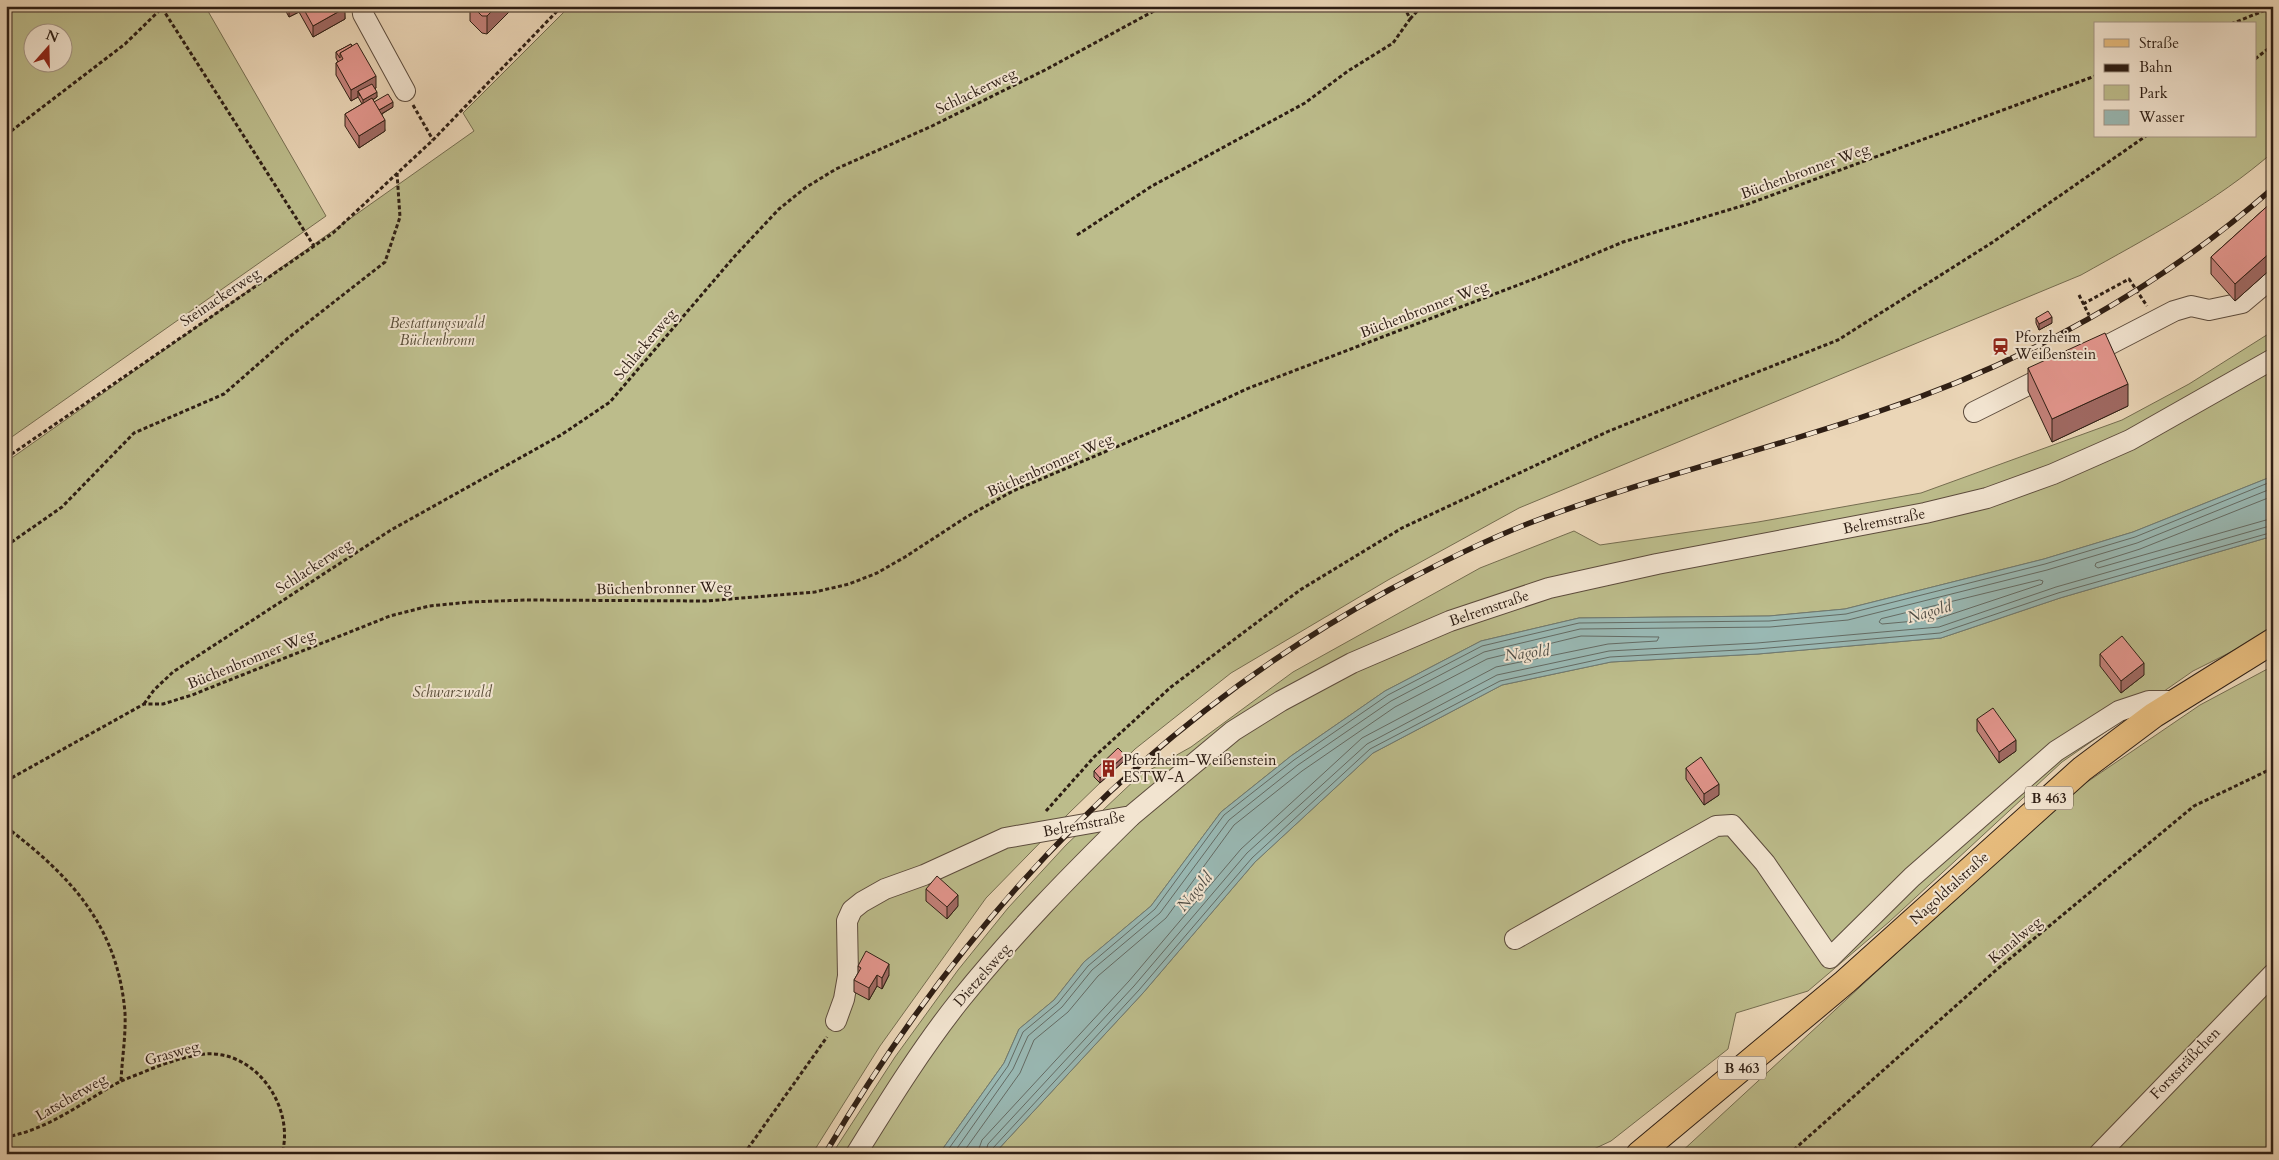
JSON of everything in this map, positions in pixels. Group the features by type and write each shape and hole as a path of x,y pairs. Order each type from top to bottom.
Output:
{"main road":[{"name":"Nagoldtalstraße","path":"1639,1154 1845,982 2082,769 2176,700 2273,641"}],"street":[{"path":"362,6 362,14 405,91"},
{"path":"1974,412 2174,311 2191,306 2209,310 2242,303 2273,277"},
{"name":"Belremstraße","path":"836,1021 844,999 848,976 847,921 852,910 862,902 885,889 924,875 1005,838 1131,816 1254,717 1352,662 1418,633 1504,601 1577,581 1657,564 1893,520 1987,498 2053,474 2130,440 2273,359"},
{"path":"1515,939 1716,826 1732,825 1765,863 1830,958 1912,877 2056,751 2119,711 2149,701 2176,700"},
{"name":"Dietzelsweg","path":"856,1154 910,1068 961,999 1078,867 1131,816"},
{"name":"Forststräßchen","path":"2099,1154 2273,974"}],"path":[{"name":"Steinackerweg","path":"6,458 333,233 433,140 562,6"},
{"name":"Schlackerweg","path":"144,704 154,690 173,672 383,535 561,435 610,402 734,257 779,209 805,188 836,169 932,126 1045,70 1163,6"},
{"path":"1404,6 1410,19"},
{"path":"1077,235 1152,186 1305,103 1348,71 1393,43 1422,6"},
{"path":"6,135 125,44 163,7 314,246"},
{"path":"2236,22 2273,7"},
{"path":"2256,58 2273,45"},
{"name":"Büchenbronner Weg","path":"6,781 144,704 163,704 192,695 390,616 429,606 525,600 706,601 815,592 849,584 877,573 906,557 968,516 1013,491 1249,388 1539,277 1623,242 1748,204 2094,76"},
{"path":"405,91 433,140"},
{"path":"1026,834 1094,757 1172,687 1300,590 1402,528 1609,431 1838,340 1993,242 2143,138"},
{"path":"6,546 62,507 134,433 224,394 288,338 385,262 400,217 397,173"},
{"path":"2083,304 2129,279 2145,303"},
{"path":"2079,296 2089,315"},
{"name":"Kanalweg","path":"1790,1154 1995,972 2194,806 2273,768"},
{"name":"Latschetweg","path":"6,827 44,856 81,895 107,937 117,970 125,1014 121,1081 44,1127 6,1137"},
{"path":"744,1154 826,1039 836,1021"},
{"name":"Grasweg","path":"121,1081 176,1061 206,1054 226,1057 261,1075 279,1104 284,1125 282,1154"}],"green space":[{"path":"6,6 205,6 326,216 6,441"},
{"name":"Schwarzwald","path":"570,6 2273,6 2273,152 2205,203 2081,275 1519,508 1388,580 1231,673 1135,749 986,898 880,1046 812,1154 6,1154 6,462 474,131 463,113"},
{"path":"2273,331 2273,476 2133,532 2044,559 1845,609 1769,616 1579,618 1481,641 1385,691 1291,756 1221,812 1151,906 1084,962 1054,1000 1019,1029 1004,1063 939,1154 832,1154 895,1057 958,970 1008,908 1066,845 1139,776 1191,747 1293,672 1480,568 1574,531 1600,545 1758,522 1921,493 2122,420 2189,384"},
{"path":"2273,536 2273,631 2193,671 2062,762 1889,922 1808,991 1736,1013 1728,1049 1611,1141 1583,1154 994,1154 1143,993 1255,862 1373,753 1502,685 1611,662 1758,654 1941,638 2060,598"},
{"path":"2273,666 2273,1154 1679,1154 2068,795 2200,705"}],"water":[{"name":"Nagold","path":"2273,476 2273,536 2060,598 1941,638 1758,654 1611,662 1502,685 1373,753 1255,862 1143,993 994,1154 939,1154 1004,1063 1019,1029 1054,1000 1084,962 1151,906 1221,812 1291,756 1385,691 1481,641 1579,618 1769,616 1845,609 2044,559 2133,532"}],"building":[{"path":"302,6 344,6 345,8 313,26"},
{"path":"472,6 497,6 487,16 482,16"},
{"path":"357,43 376,76 351,90 336,63 343,59 340,53"},
{"path":"351,44 352,46 340,53 340,58 336,52"},
{"path":"372,84 377,92 363,100 358,91"},
{"path":"388,94 393,102 379,110 374,102"},
{"path":"372,98 385,120 359,136 345,114"},
{"path":"2273,201 2273,250 2235,284 2211,257"},
{"path":"2048,311 2052,317 2039,324 2036,318"},
{"path":"2105,333 2128,384 2052,419 2028,368"},
{"path":"2122,636 2144,663 2121,681 2100,654"},
{"path":"1993,708 2016,740 1999,752 1977,719"},
{"path":"1118,748 1125,755 1100,778 1094,771"},
{"path":"1701,757 1719,784 1704,794 1686,768"},
{"path":"937,876 958,895 947,907 926,889"},
{"path":"866,951 889,964 882,978 877,975 869,988 854,980 861,968 858,966"}],"railway":[{"path":"825,1154 879,1067 938,984 1000,906 1068,833 1140,764 1218,700 1301,642 1389,590 1509,531 1613,494 1877,412 1931,393 2036,347 2136,291 2229,225 2273,188"}],"place":[{"name":"Pforzheim Weißenstein","path":"2001,346"},
{"name":"Pforzheim-Weißenstein ESTW-A","path":"1109,769"}],"park label":[{"name":"Bestattungswald Büchenbronn","path":"437,332"}]}
